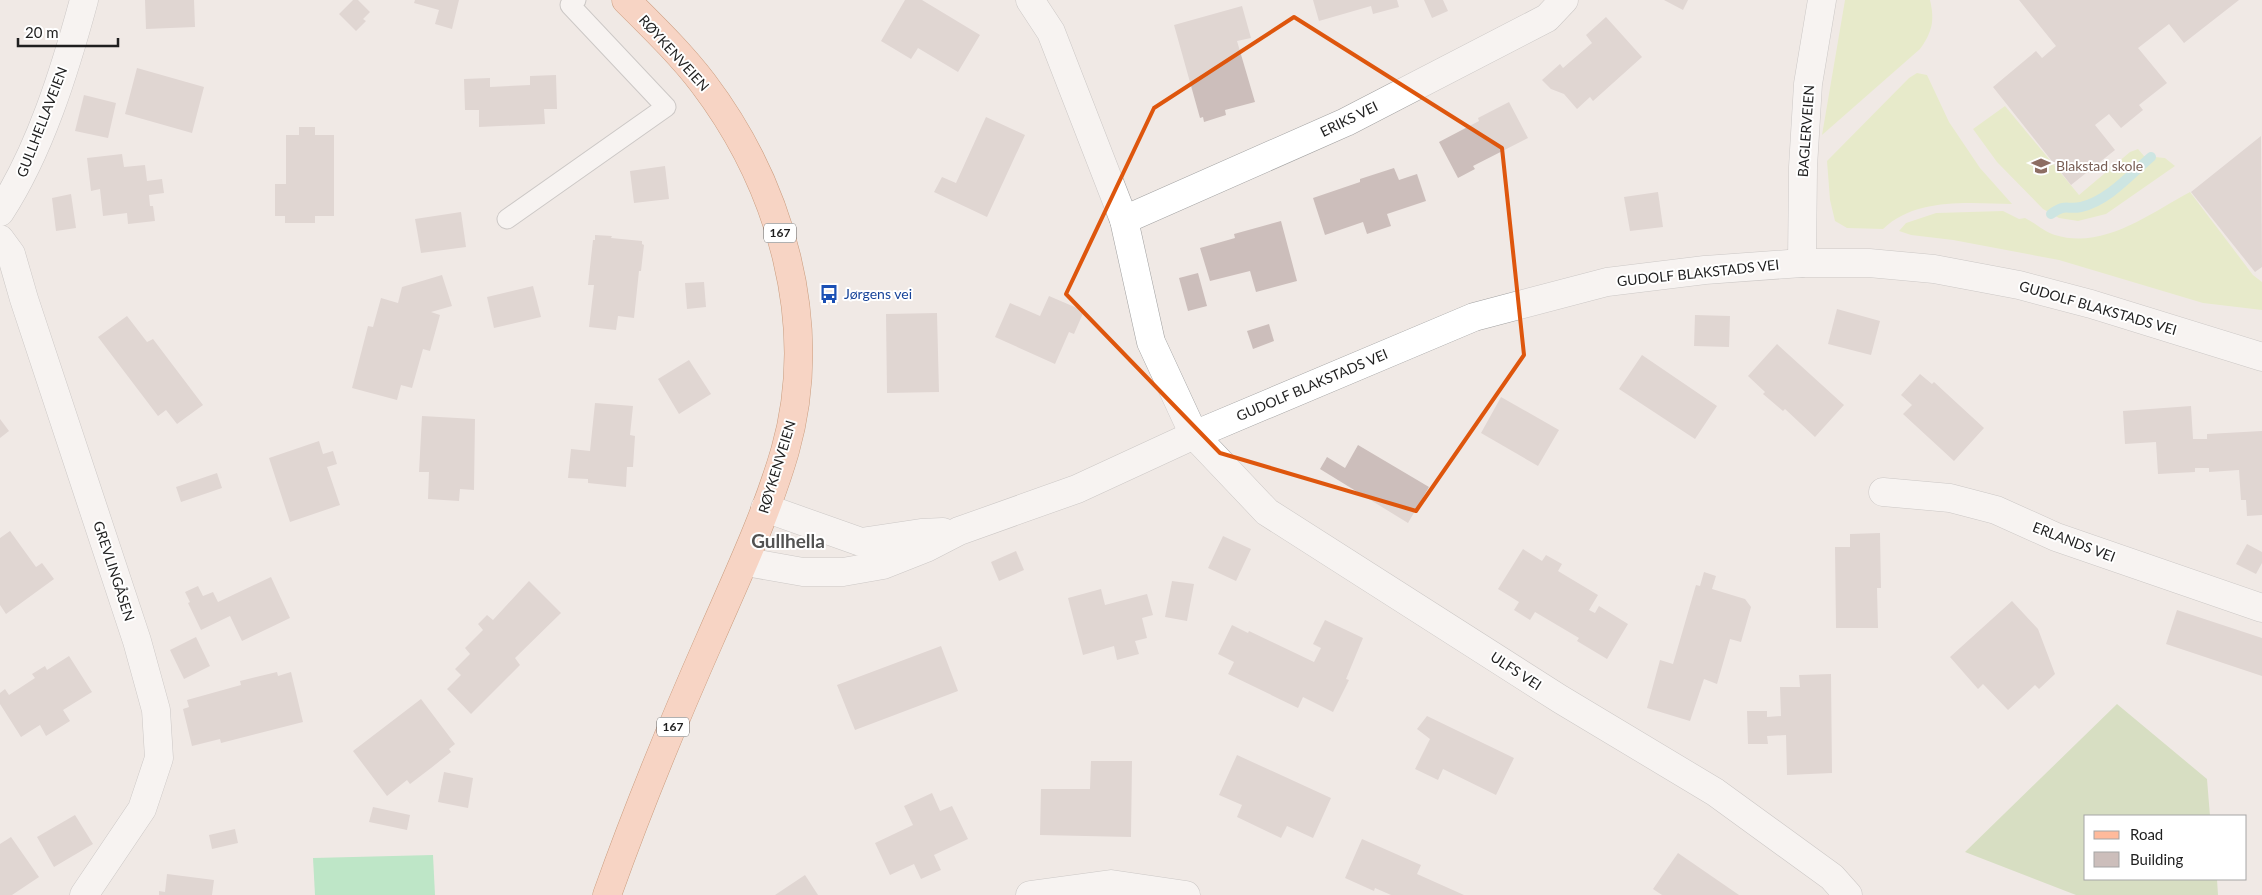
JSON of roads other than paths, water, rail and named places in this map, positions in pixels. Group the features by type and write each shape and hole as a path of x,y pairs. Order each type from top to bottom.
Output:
{"main road":[{"name":"RØYKENVEIEN","path":"607,895 639,809 698,667 746,562 785,451 794,406 798,324 785,250 769,202 753,166 718,105 681,56 626,0"}],"street":[{"name":"GULLHELLAVEIEN","path":"0,212 17,187 39,137 74,38 84,0"},
{"path":"1030,0 1050,32 1124,220 1151,342 1194,435"},
{"name":"ERIKS VEI","path":"1124,220 1346,122 1547,18 1564,0"},
{"name":"BAGLERVEIEN","path":"1802,264 1803,167 1808,84 1822,0"},
{"name":"GREVLINGÅSEN","path":"0,239 11,254 24,299 137,641 156,710 159,758 142,809 84,895"},
{"name":"GUDOLF BLAKSTADS VEI","path":"746,562 803,572 843,572 883,565 926,548 960,531 1077,489 1194,435 1474,317 1606,282 1705,270 1802,264 1869,264 1934,269 1981,276 2091,304 2262,357"},
{"name":"ULFS VEI","path":"1194,435 1267,512 1560,698 1715,792 1832,877 1848,895"},
{"name":"ERLANDS VEI","path":"1883,492 1950,498 1996,510 2056,537 2262,608"},
{"name":"GUDOLF BLAKSTADS VEI","path":"765,508 860,542 921,533 960,531"},
{"path":"1030,895 1039,892 1111,884 1186,895"}],"lane":[{"path":"507,219 666,107 570,5 576,0"}],"waterway":[{"path":"2051,214 2060,209 2081,207 2101,199 2119,186 2151,157"}],"place":[{"name":"Blakstad skole","path":"2041,166"},
{"name":"Jørgens vei","path":"829,294"}],"district":[{"name":"Gullhella","path":"788,541"}]}
